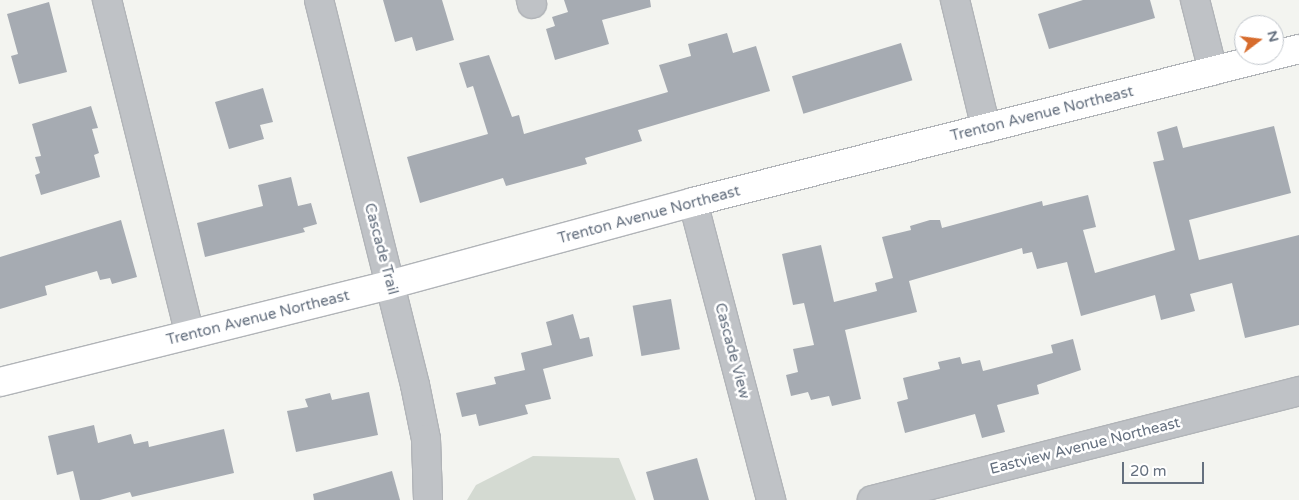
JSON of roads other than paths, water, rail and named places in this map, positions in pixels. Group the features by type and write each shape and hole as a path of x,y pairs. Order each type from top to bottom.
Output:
{"main road":[{"name":"Trenton Avenue Northeast","path":"0,382 388,285 694,202 1299,49"}],"street":[{"path":"107,0 190,335"},
{"name":"Cascade Trail","path":"319,0 388,285 399,311 424,430 428,500"},
{"path":"955,0 986,128"},
{"path":"1196,0 1213,71"},
{"name":"Cascade View","path":"694,202 771,500"},
{"name":"Eastview Avenue Northeast","path":"872,500 1299,391"}]}
